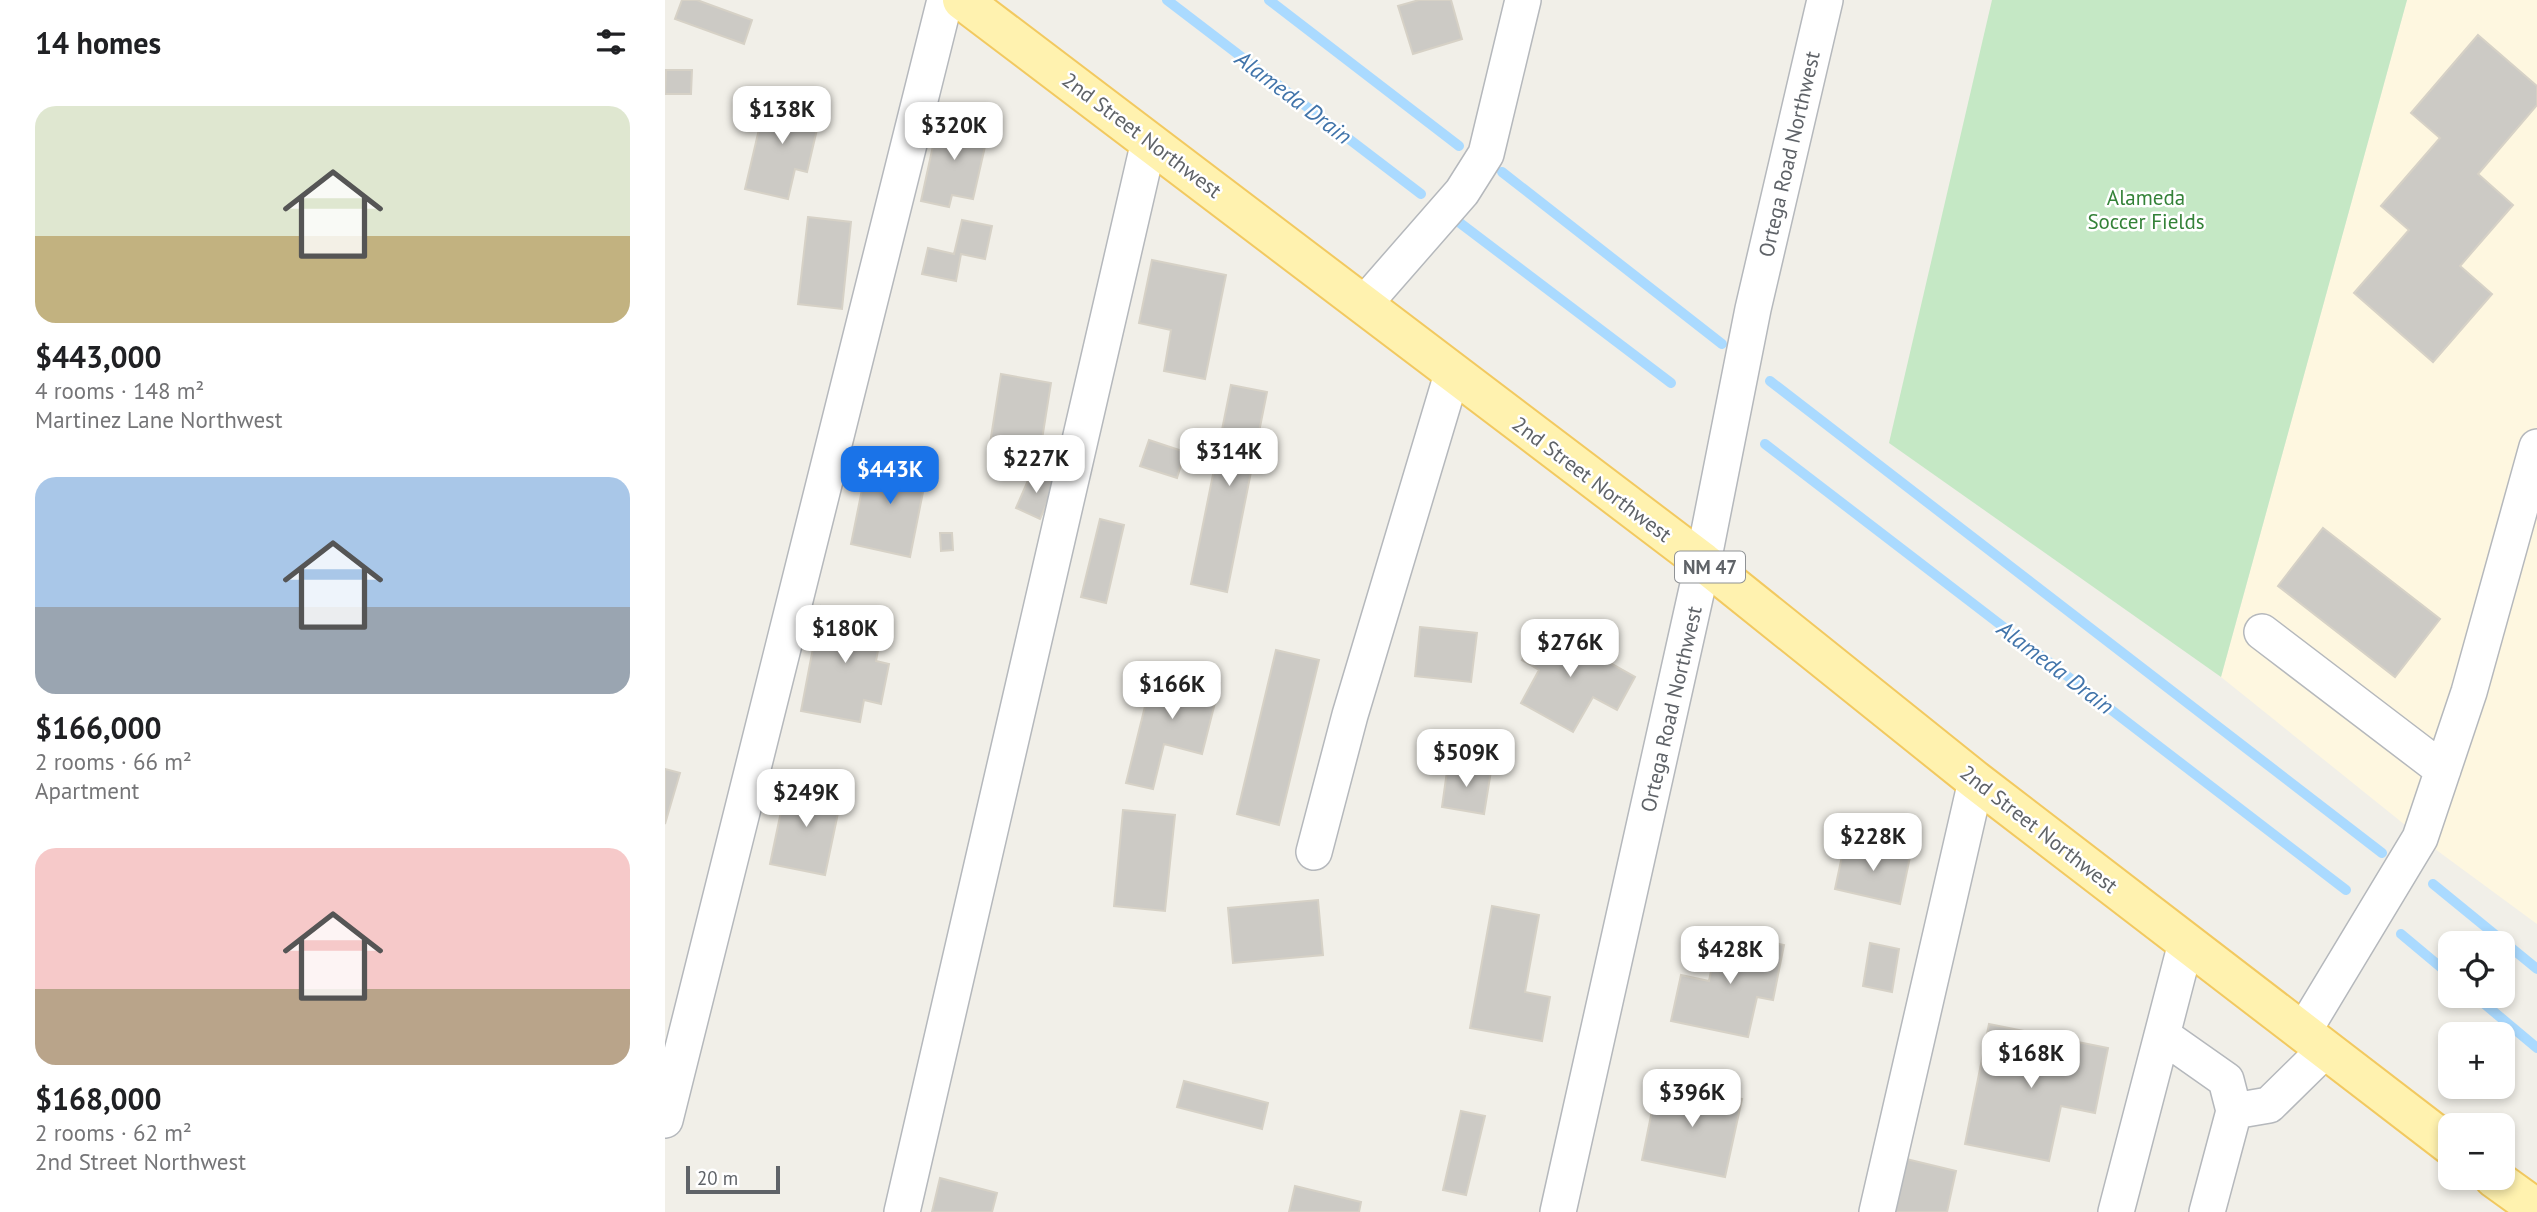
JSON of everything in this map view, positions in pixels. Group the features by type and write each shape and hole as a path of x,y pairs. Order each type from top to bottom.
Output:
{"main road":[{"name":"2nd Street Northwest","path":"962,0 1365,303 1452,374 1703,562 1976,781 2438,1136"},
{"path":"2511,1190 2537,1209"}],"street":[{"path":"665,1120 945,0"},
{"path":"1365,303 1462,192 1486,154 1523,0"},
{"name":"Ortega Road Northwest","path":"1558,1212 1703,562 1753,309 1825,0"},
{"path":"902,1212 1149,141"},
{"path":"1314,852 1350,715 1452,374"},
{"path":"2234,1111 2269,1105 2314,1041 2420,838 2469,692 2537,446"},
{"path":"2262,632 2443,770"},
{"path":"1877,1212 1976,781"},
{"path":"2116,1212 2186,943"},
{"path":"2162,1035 2226,1080 2234,1111 2207,1212"}],"shaded area":[{"path":"2407,0 2537,0 2537,924 2435,849 2221,677"}],"green space":[{"name":"Alameda Soccer Fields","path":"1992,0 2407,0 2221,677 1889,443"}],"building":[{"path":"682,0 697,0 752,20 744,44 675,19"},
{"path":"1419,0 1451,0 1462,39 1413,54 1398,6"},
{"path":"2478,35 2537,86 2537,105 2478,174 2513,205 2460,266 2492,294 2433,362 2354,293 2409,230 2381,206 2440,138 2411,113"},
{"path":"666,70 692,70 691,94 665,94"},
{"path":"767,95 822,108 807,172 795,169 788,199 745,189"},
{"path":"939,118 989,129 973,199 952,195 949,207 921,201"},
{"path":"808,217 851,222 842,309 798,304"},
{"path":"962,220 992,226 985,259 961,254 956,281 922,274 928,248 954,254"},
{"path":"1152,260 1226,275 1205,379 1164,371 1171,330 1139,323"},
{"path":"1001,374 1051,383 1039,458 989,450"},
{"path":"1231,385 1267,392 1227,592 1191,584"},
{"path":"1149,440 1185,452 1177,478 1140,466"},
{"path":"869,455 928,467 910,557 851,544"},
{"path":"1032,471 1056,482 1040,519 1016,508"},
{"path":"1100,519 1124,525 1106,603 1081,597"},
{"path":"2323,528 2440,619 2395,677 2278,586"},
{"path":"940,533 952,533 953,550 941,551"},
{"path":"821,606 884,618 876,661 889,664 881,704 864,700 860,722 801,711"},
{"path":"1541,624 1635,677 1617,710 1593,697 1573,732 1521,703 1539,670 1522,660"},
{"path":"1420,627 1477,633 1471,682 1415,676"},
{"path":"1276,650 1319,660 1279,825 1237,814"},
{"path":"1155,666 1220,683 1202,754 1164,744 1153,789 1126,783"},
{"path":"1448,764 1491,771 1484,814 1442,807"},
{"path":"665,769 680,773 665,824"},
{"path":"787,783 842,794 825,875 770,864"},
{"path":"1123,810 1175,815 1165,911 1114,906"},
{"path":"1845,842 1910,857 1900,904 1835,889"},
{"path":"1318,900 1323,955 1233,963 1228,908"},
{"path":"1492,906 1539,915 1525,992 1550,997 1542,1041 1470,1028"},
{"path":"1719,931 1784,945 1773,1000 1757,997 1748,1037 1671,1021 1681,975 1709,981"},
{"path":"1870,943 1899,949 1892,992 1863,986"},
{"path":"1989,1024 2108,1048 2095,1113 2061,1106 2049,1161 1965,1144"},
{"path":"1184,1081 1268,1103 1262,1129 1177,1107"},
{"path":"1658,1081 1742,1099 1725,1177 1642,1160"},
{"path":"1461,1111 1485,1116 1466,1195 1443,1190"},
{"path":"1898,1157 1956,1171 1947,1212 1886,1212"},
{"path":"940,1178 997,1193 992,1212 932,1212"},
{"path":"1295,1186 1361,1202 1359,1212 1289,1212"}],"waterway":[{"name":"Alameda Drain","path":"1167,0 1421,194"},
{"path":"1269,0 1459,146"},
{"path":"1502,172 1722,344"},
{"name":"Alameda Drain","path":"1460,223 1671,383"},
{"path":"1770,381 2382,853"},
{"name":"Alameda Drain","path":"1765,444 2346,890"},
{"path":"2433,884 2537,969"},
{"name":"Alameda Drain","path":"2401,934 2438,965"},
{"name":"Alameda Drain","path":"2489,1008 2537,1048"}]}
